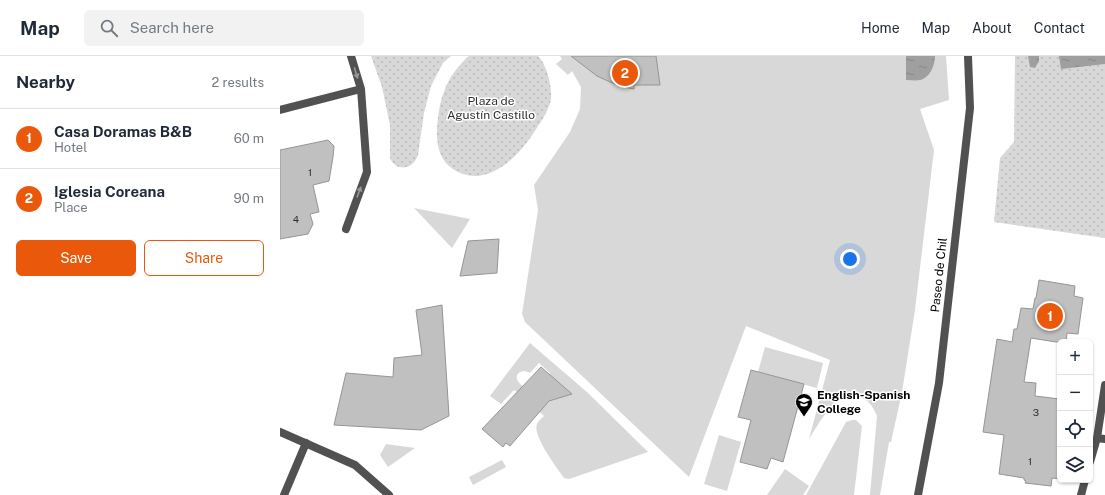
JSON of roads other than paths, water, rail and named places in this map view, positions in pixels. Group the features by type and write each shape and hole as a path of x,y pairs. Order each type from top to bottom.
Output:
{"street":[{"path":"346,229 367,172 361,89 351,56"},
{"name":"Paseo de Chil","path":"918,495 940,375 970,108 968,56"},
{"path":"280,110 361,89"},
{"path":"1093,456 1101,439 1105,385"},
{"path":"280,432 355,465 389,495"},
{"path":"284,495 306,443"},
{"path":"1080,495 1084,483"}],"water":[{"path":"906,56 935,56 933,67 927,77 920,80 906,80"},
{"path":"1028,56 1039,56 1039,61 1035,68 1030,67"},
{"path":"1059,56 1105,56 1105,64 1061,69"}],"place":[{"name":"Iglesia Coreana","path":"625,73"},
{"name":"Casa Doramas B&B","path":"1050,316"},
{"name":"English-Spanish College","path":"804,417"}],"park label":[{"name":"Plaza de Agustín Castillo","path":"491,108"}]}
